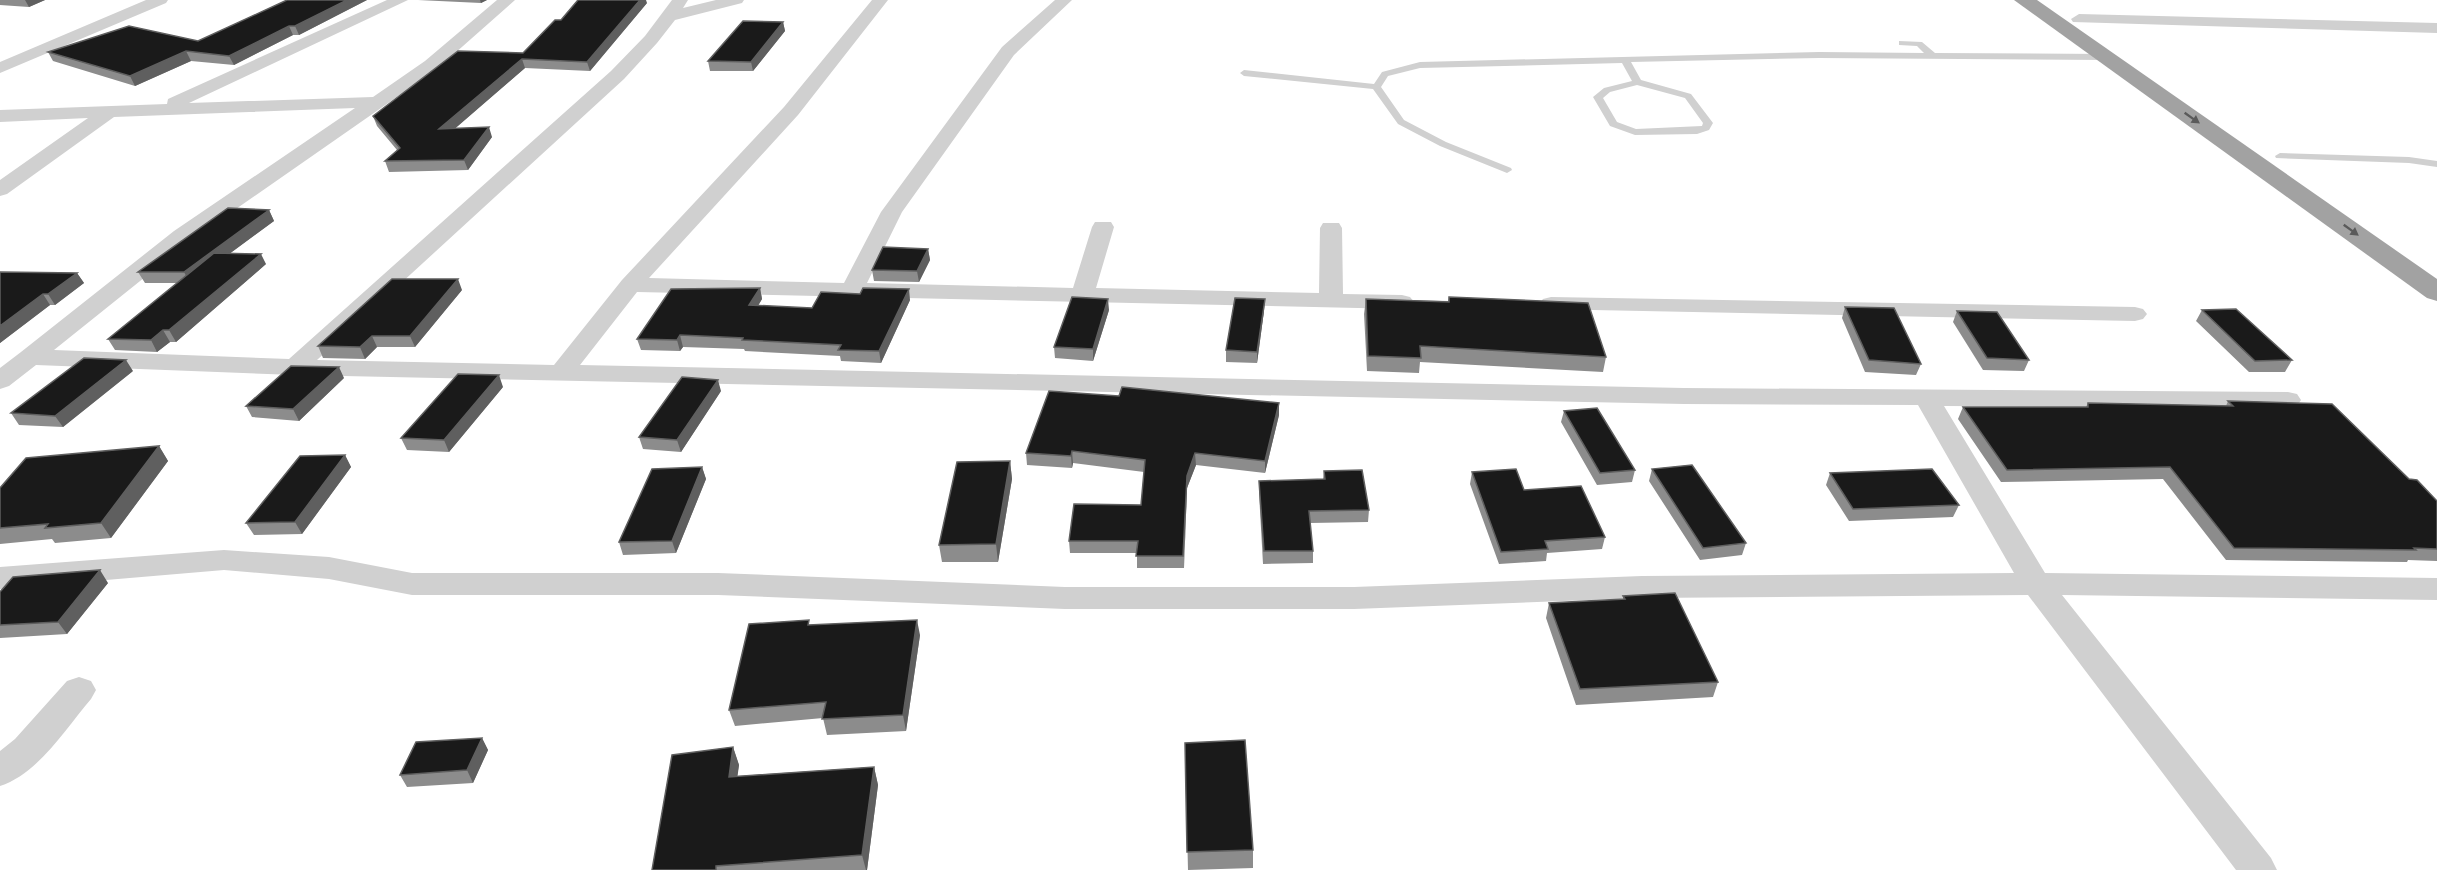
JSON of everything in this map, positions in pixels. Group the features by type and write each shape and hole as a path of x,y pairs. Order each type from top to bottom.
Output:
{"highway":[{"path":"2024,0 2253,159 2437,292"},
{"path":"2049,0 2280,156 2437,266"}],"street":[{"path":"0,68 160,0"},
{"path":"160,109 400,0"},
{"path":"0,381 182,236 431,65 507,0"},
{"path":"295,367 548,135 609,85 675,8 736,0"},
{"path":"562,371 630,285 748,161 860,28 880,0"},
{"path":"852,289 892,212 1008,51 1064,0"},
{"path":"2079,19 2437,28"},
{"path":"0,116 378,102"},
{"path":"0,190 111,111"},
{"path":"1082,295 1102,227"},
{"path":"1331,228 1331,300"},
{"path":"630,285 1420,302"},
{"path":"1527,304 2135,314"},
{"path":"30,357 295,367 1672,396 2288,400"},
{"path":"1927,399 2036,584 2258,870"},
{"path":"0,578 224,560 329,568 412,584 718,584 1065,598 1354,598 1642,587 2036,584 2437,589"},
{"path":"0,772 27,750 79,690"}],"lane":[{"path":"1902,43 1919,44 1934,57"},
{"path":"1376,87 1385,74 1420,65 1819,55 2105,57"},
{"path":"1625,59 1637,81 1688,96 1708,123 1706,128 1697,131 1635,132 1612,124 1598,97 1607,90 1637,81"},
{"path":"1244,73 1376,87 1401,122 1443,144 1507,170"},
{"path":"2409,160 2437,155"},
{"path":"2280,156 2409,160 2437,165"}],"building":[{"path":"287,0 347,0 229,56 186,51 130,76 48,52 129,26 198,41"},
{"path":"578,0 640,0 587,62 522,59 439,129 489,127 464,160 385,161 400,148 373,116 458,51 523,53 555,20 561,20"},
{"path":"743,21 783,22 751,62 708,61"},
{"path":"228,208 269,210 184,272 138,272"},
{"path":"883,247 928,249 917,271 872,270"},
{"path":"214,253 261,254 169,330 163,330 151,340 108,339"},
{"path":"0,272 77,273 48,294 43,294 0,326"},
{"path":"392,279 458,279 410,336 372,336 360,347 318,346"},
{"path":"760,288 749,305 812,308 821,292 860,294 863,288 909,289 879,351 838,350 841,345 742,340 743,338 680,335 677,340 637,339 671,289"},
{"path":"1072,297 1108,299 1093,349 1054,347"},
{"path":"1449,297 1588,303 1606,357 1420,346 1421,358 1368,356 1366,299 1449,302"},
{"path":"1235,298 1265,299 1257,352 1226,350"},
{"path":"1845,307 1894,308 1921,364 1869,360"},
{"path":"2236,309 2292,360 2255,361 2202,310"},
{"path":"1957,311 1997,312 2029,360 1987,358"},
{"path":"84,358 126,360 55,416 11,413"},
{"path":"291,366 339,367 293,409 246,406"},
{"path":"458,374 499,375 444,440 401,438"},
{"path":"682,377 718,380 677,440 639,437"},
{"path":"1122,387 1279,403 1265,461 1195,453 1187,476 1183,556 1136,556 1138,541 1069,541 1074,504 1141,505 1145,460 1072,451 1071,456 1026,453 1049,391 1119,396"},
{"path":"2228,401 2332,404 2409,479 2417,480 2437,501 2437,549 2234,548 2170,467 2007,470 1963,407 2088,407 2088,403 2233,406"},
{"path":"1597,408 1635,470 1600,473 1564,411"},
{"path":"159,446 101,523 45,528 48,524 0,528 0,488 26,458"},
{"path":"345,455 295,522 246,523 300,456"},
{"path":"1010,461 996,544 939,545 957,462"},
{"path":"1692,465 1746,543 1703,548 1652,469"},
{"path":"702,467 672,541 619,542 652,469"},
{"path":"1516,469 1524,490 1581,486 1605,537 1545,541 1548,549 1501,552 1472,472"},
{"path":"1932,469 1959,505 1853,509 1830,473"},
{"path":"1362,470 1369,510 1309,511 1313,551 1264,551 1259,481 1325,479 1324,471"},
{"path":"100,570 58,622 0,625 0,592 13,577"},
{"path":"1675,593 1718,682 1580,689 1549,603 1625,599 1623,596"},
{"path":"809,620 808,625 917,620 903,715 822,719 826,702 729,710 749,624"},
{"path":"482,738 467,770 400,775 416,742"},
{"path":"1245,740 1253,850 1187,852 1185,743"},
{"path":"733,747 729,777 874,767 862,855 716,866 716,870 652,870 672,755"}]}
